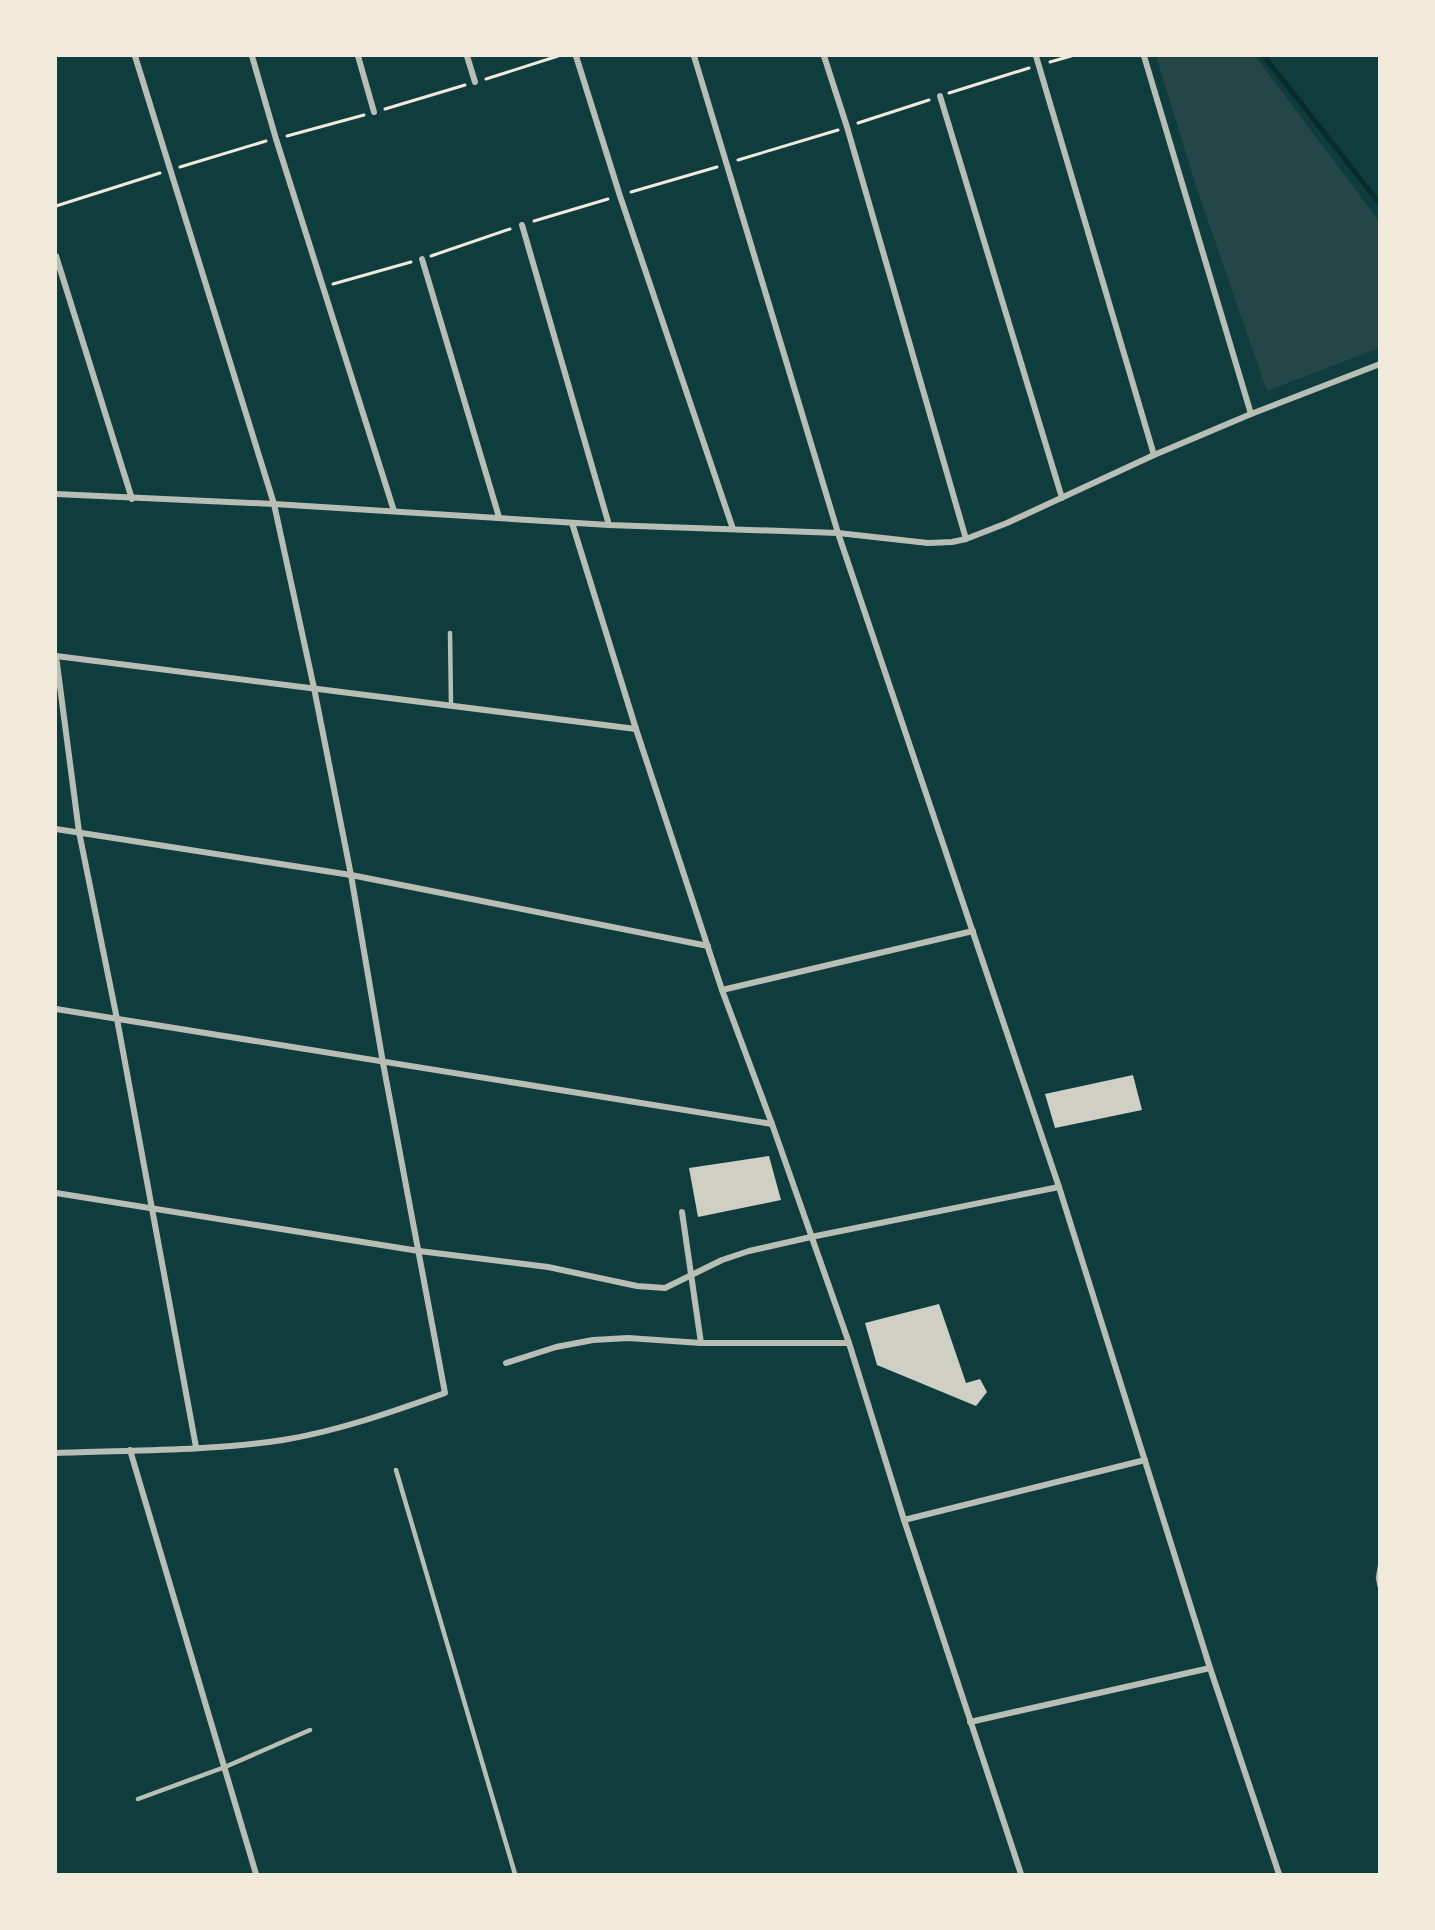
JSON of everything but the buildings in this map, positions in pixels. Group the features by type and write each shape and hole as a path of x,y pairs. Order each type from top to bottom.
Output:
{"street":[{"path":"56,1453 241,1445 307,1435 388,1413 445,1393 383,1063 351,875 274,504 172,169 135,56"},
{"path":"252,56 394,511"},
{"path":"358,56 374,112"},
{"path":"467,56 476,82"},
{"path":"576,56 620,196 733,529"},
{"path":"694,56 838,533 1059,1188 1210,1668 1279,1875"},
{"path":"824,56 848,127 966,539"},
{"path":"1036,56 1154,455"},
{"path":"1144,56 1251,414"},
{"path":"940,96 1062,498"},
{"path":"522,225 609,525"},
{"path":"56,256 132,499"},
{"path":"422,259 499,517"},
{"path":"56,494 274,504 609,525 838,533 928,543 952,542 966,539 1062,498 1154,455 1251,414 1380,364"},
{"path":"572,523 636,729 722,990 849,1343 904,1520 1022,1875"},
{"path":"196,1447 117,1019 79,832 56,656 636,729"},
{"path":"56,829 351,875 708,946"},
{"path":"722,990 973,931"},
{"path":"56,1009 772,1124"},
{"path":"56,1193 419,1251 548,1267 651,1288 665,1288 722,1260 749,1251 1059,1188"},
{"path":"682,1212 701,1343"},
{"path":"506,1363 556,1347 593,1340 628,1338 701,1343 849,1343"},
{"path":"130,1450 256,1875"},
{"path":"904,1520 1145,1460"},
{"path":"970,1722 1210,1668"}],"lane":[{"path":"450,633 451,705"},
{"path":"396,1470 515,1875"},
{"path":"1380,1566 1377,1578 1380,1587"},
{"path":"138,1799 225,1767 310,1730"}],"path":[{"path":"56,206 172,169 374,112 558,56"},
{"path":"324,286 422,259 522,225 848,127 1071,56"}],"shaded area":[{"path":"1156,56 1255,56 1379,221 1379,348 1267,391 1197,189"}],"waterway":[{"path":"1264,56 1380,204"}]}
